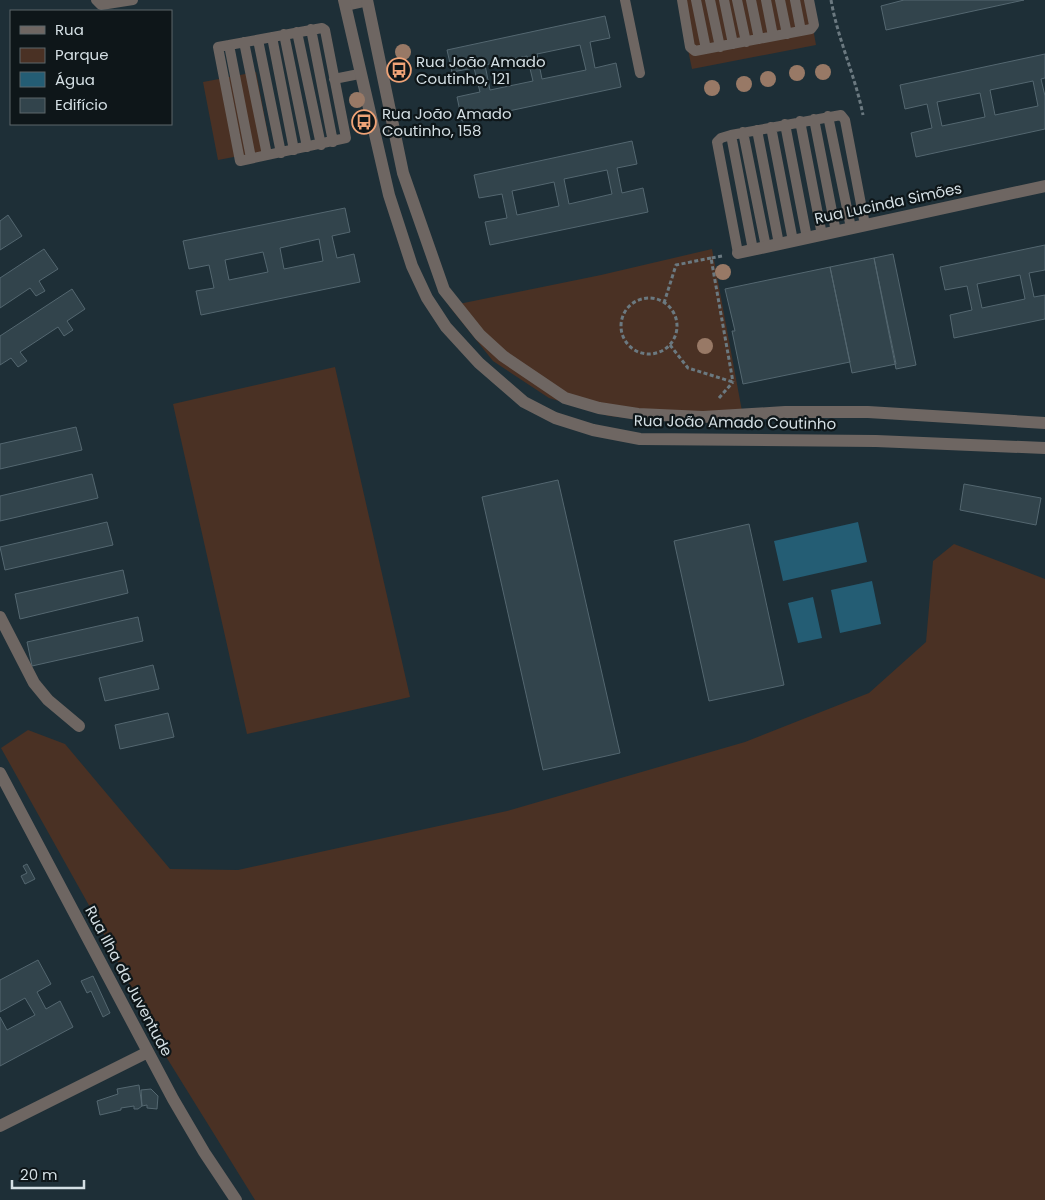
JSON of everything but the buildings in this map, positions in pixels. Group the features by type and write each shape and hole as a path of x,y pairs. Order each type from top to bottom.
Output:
{"street":[{"name":"Rua João Amado Coutinho","path":"370,0 402,174 444,290 480,335 503,356 565,398 599,408 648,414 704,417 785,412 868,412 1045,423"},
{"name":"Rua João Amado Coutinho","path":"344,3 359,74 389,195 412,266 427,298 446,327 464,348 524,402 555,418 593,430 640,439 876,441 1045,448"},
{"name":"Rua Lucinda Simões","path":"738,253 1045,186"},
{"path":"0,617 34,683 48,700 79,726"},
{"name":"Rua Ilha da Juventude","path":"0,773 148,1052 204,1152 236,1200"},
{"path":"0,1126 148,1052"}],"lane":[{"path":"96,0 102,5 132,0"},
{"path":"344,3 370,0"},
{"path":"625,0 640,73"},
{"path":"682,0 691,50 695,51 787,34 814,27 809,0"},
{"path":"696,0 706,49"},
{"path":"710,0 720,47"},
{"path":"724,0 733,44"},
{"path":"737,0 746,42"},
{"path":"751,0 759,39"},
{"path":"766,0 773,36"},
{"path":"780,0 787,34"},
{"path":"795,0 801,31"},
{"path":"320,27 325,30 345,140 240,161 218,48 311,29 320,27"},
{"path":"311,29 333,142"},
{"path":"298,32 321,145"},
{"path":"284,34 307,147"},
{"path":"272,37 294,150"},
{"path":"258,40 281,153"},
{"path":"244,42 267,155"},
{"path":"334,79 359,74"},
{"path":"738,253 717,142 720,138 744,132 838,114 845,120 865,225"},
{"path":"828,116 851,228"},
{"path":"814,119 836,232"},
{"path":"800,121 822,235"},
{"path":"785,124 807,238"},
{"path":"771,127 792,241"},
{"path":"757,130 779,244"},
{"path":"744,132 766,247"},
{"path":"731,135 753,250"}],"path":[{"path":"831,0 836,30 857,85"},
{"path":"664,303 676,265 738,253"},
{"path":"670,345 688,368 733,382 711,258"},
{"path":"650,298 664,303 673,312 677,320 678,329 670,345 654,354 636,351 624,338 622,319 633,304 650,298"}],"green space":[{"path":"687,0 808,0 816,45 692,69 678,2"},
{"path":"256,72 271,150 218,160 203,82"},
{"path":"712,249 744,422 654,421 609,416 549,398 493,361 449,306 601,275"},
{"path":"335,367 410,697 247,734 173,404"},
{"path":"954,544 1045,579 1045,1200 255,1200 165,1055 91,909 1,748 28,730 65,744 170,869 238,870 507,811 745,742 869,693 926,642 933,561"}],"water":[{"path":"858,522 867,562 783,581 774,541"},
{"path":"872,581 881,624 840,633 831,590"},
{"path":"813,597 822,638 798,643 788,603"}],"place":[{"name":"Rua João Amado Coutinho, 121","path":"399,70"},
{"name":"Rua João Amado Coutinho, 158","path":"364,122"}]}
